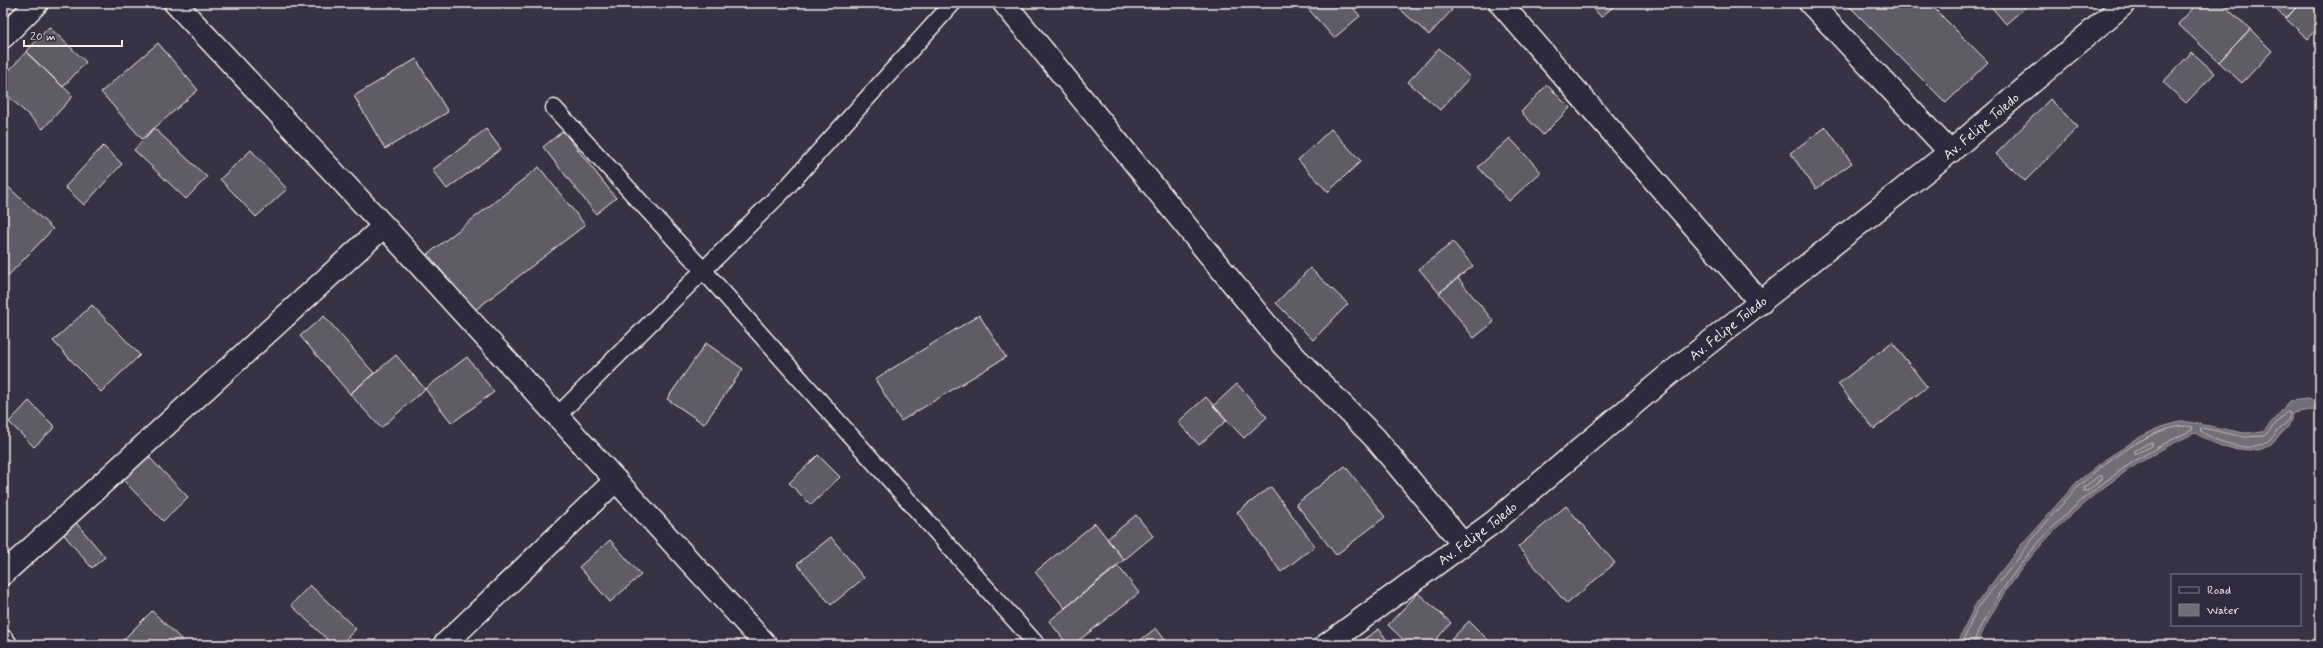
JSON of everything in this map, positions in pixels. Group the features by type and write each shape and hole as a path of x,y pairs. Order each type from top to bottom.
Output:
{"street":[{"path":"3,37 37,3"},
{"path":"175,3 384,226 766,645"},
{"path":"1500,3 1761,304"},
{"path":"1810,3 1950,152"},
{"name":"Av. Felipe Toledo","path":"1326,645 1495,521 1667,376 1761,304 1950,152 2125,3"},
{"path":"1011,5 1284,346 1375,438 1463,544"},
{"path":"3,574 384,226"},
{"path":"444,645 616,480"},
{"path":"3,641 6,645"}],"lane":[{"path":"557,416 789,185 953,3"},
{"path":"554,108 703,270 1037,645"}],"water":[{"path":"2307,399 2320,401 2320,411 2309,410 2294,413 2288,427 2271,444 2259,451 2221,447 2195,433 2161,450 2128,470 2096,493 2066,519 2039,548 2014,578 1994,611 1977,645 1957,645 1974,607 2022,544 2077,482 2106,459 2140,437 2161,427 2184,421 2244,433 2263,432 2290,401"}],"building":[{"path":"1303,3 1349,3 1360,16 1334,38"},
{"path":"1393,3 1445,3 1452,10 1429,35"},
{"path":"1589,3 1618,3 1601,17"},
{"path":"1846,3 1929,3 1988,62 1946,103"},
{"path":"1988,3 2030,3 2006,24"},
{"path":"2198,3 2221,3 2250,29 2219,62 2178,24"},
{"path":"2269,3 2300,3 2286,19"},
{"path":"2300,3 2320,3 2320,26 2308,39 2286,19"},
{"path":"49,27 86,62 63,87 26,52"},
{"path":"2250,29 2272,51 2242,83 2219,62"},
{"path":"158,43 198,90 142,139 101,92"},
{"path":"1439,48 1470,77 1440,110 1408,82"},
{"path":"26,52 73,96 43,129 3,91 3,77"},
{"path":"2192,52 2215,73 2186,103 2163,82"},
{"path":"416,59 448,112 385,149 354,96"},
{"path":"1547,85 1570,108 1543,135 1521,112"},
{"path":"2050,99 2078,127 2025,181 1996,154"},
{"path":"1826,127 1852,163 1816,189 1790,153"},
{"path":"154,128 207,177 186,199 134,150"},
{"path":"486,129 501,149 447,189 432,170"},
{"path":"1331,129 1361,161 1328,192 1298,160"},
{"path":"563,131 616,198 596,214 543,147"},
{"path":"1510,138 1541,172 1509,201 1478,167"},
{"path":"103,146 122,164 84,205 65,187"},
{"path":"251,150 287,189 256,217 220,179"},
{"path":"539,167 585,225 474,311 428,254"},
{"path":"3,182 53,229 3,281"},
{"path":"1453,242 1473,266 1439,293 1419,269"},
{"path":"1310,268 1348,304 1313,340 1276,303"},
{"path":"1458,278 1494,322 1474,338 1439,293"},
{"path":"92,305 140,355 101,392 53,341"},
{"path":"979,315 1006,357 901,421 875,379"},
{"path":"324,316 374,373 350,394 300,336"},
{"path":"1892,342 1927,387 1874,429 1838,384"},
{"path":"706,343 743,369 704,424 667,399"},
{"path":"396,355 425,389 381,428 350,394"},
{"path":"467,357 494,392 452,423 425,389"},
{"path":"1237,384 1267,417 1244,438 1213,406"},
{"path":"1206,397 1227,420 1199,445 1178,422"},
{"path":"29,401 55,427 34,447 9,422"},
{"path":"147,455 188,497 163,521 122,479"},
{"path":"818,455 840,477 811,505 789,483"},
{"path":"1345,466 1385,517 1336,555 1296,504"},
{"path":"1271,487 1315,546 1281,572 1237,512"},
{"path":"1566,506 1615,563 1567,604 1518,547"},
{"path":"1136,515 1153,536 1124,560 1107,539"},
{"path":"72,518 105,557 92,568 59,529"},
{"path":"1095,523 1124,560 1065,608 1035,572"},
{"path":"831,537 864,578 831,605 797,564"},
{"path":"610,540 641,575 610,602 579,567"},
{"path":"1118,566 1139,593 1073,645 1068,645 1049,621"},
{"path":"310,585 356,629 340,645 333,645 291,605"},
{"path":"1418,593 1451,623 1431,645 1409,645 1388,625"},
{"path":"152,611 187,645 118,645"},
{"path":"1469,621 1493,645 1446,645"},
{"path":"1156,628 1169,645 1134,645"},
{"path":"1379,629 1390,645 1355,645"}]}
